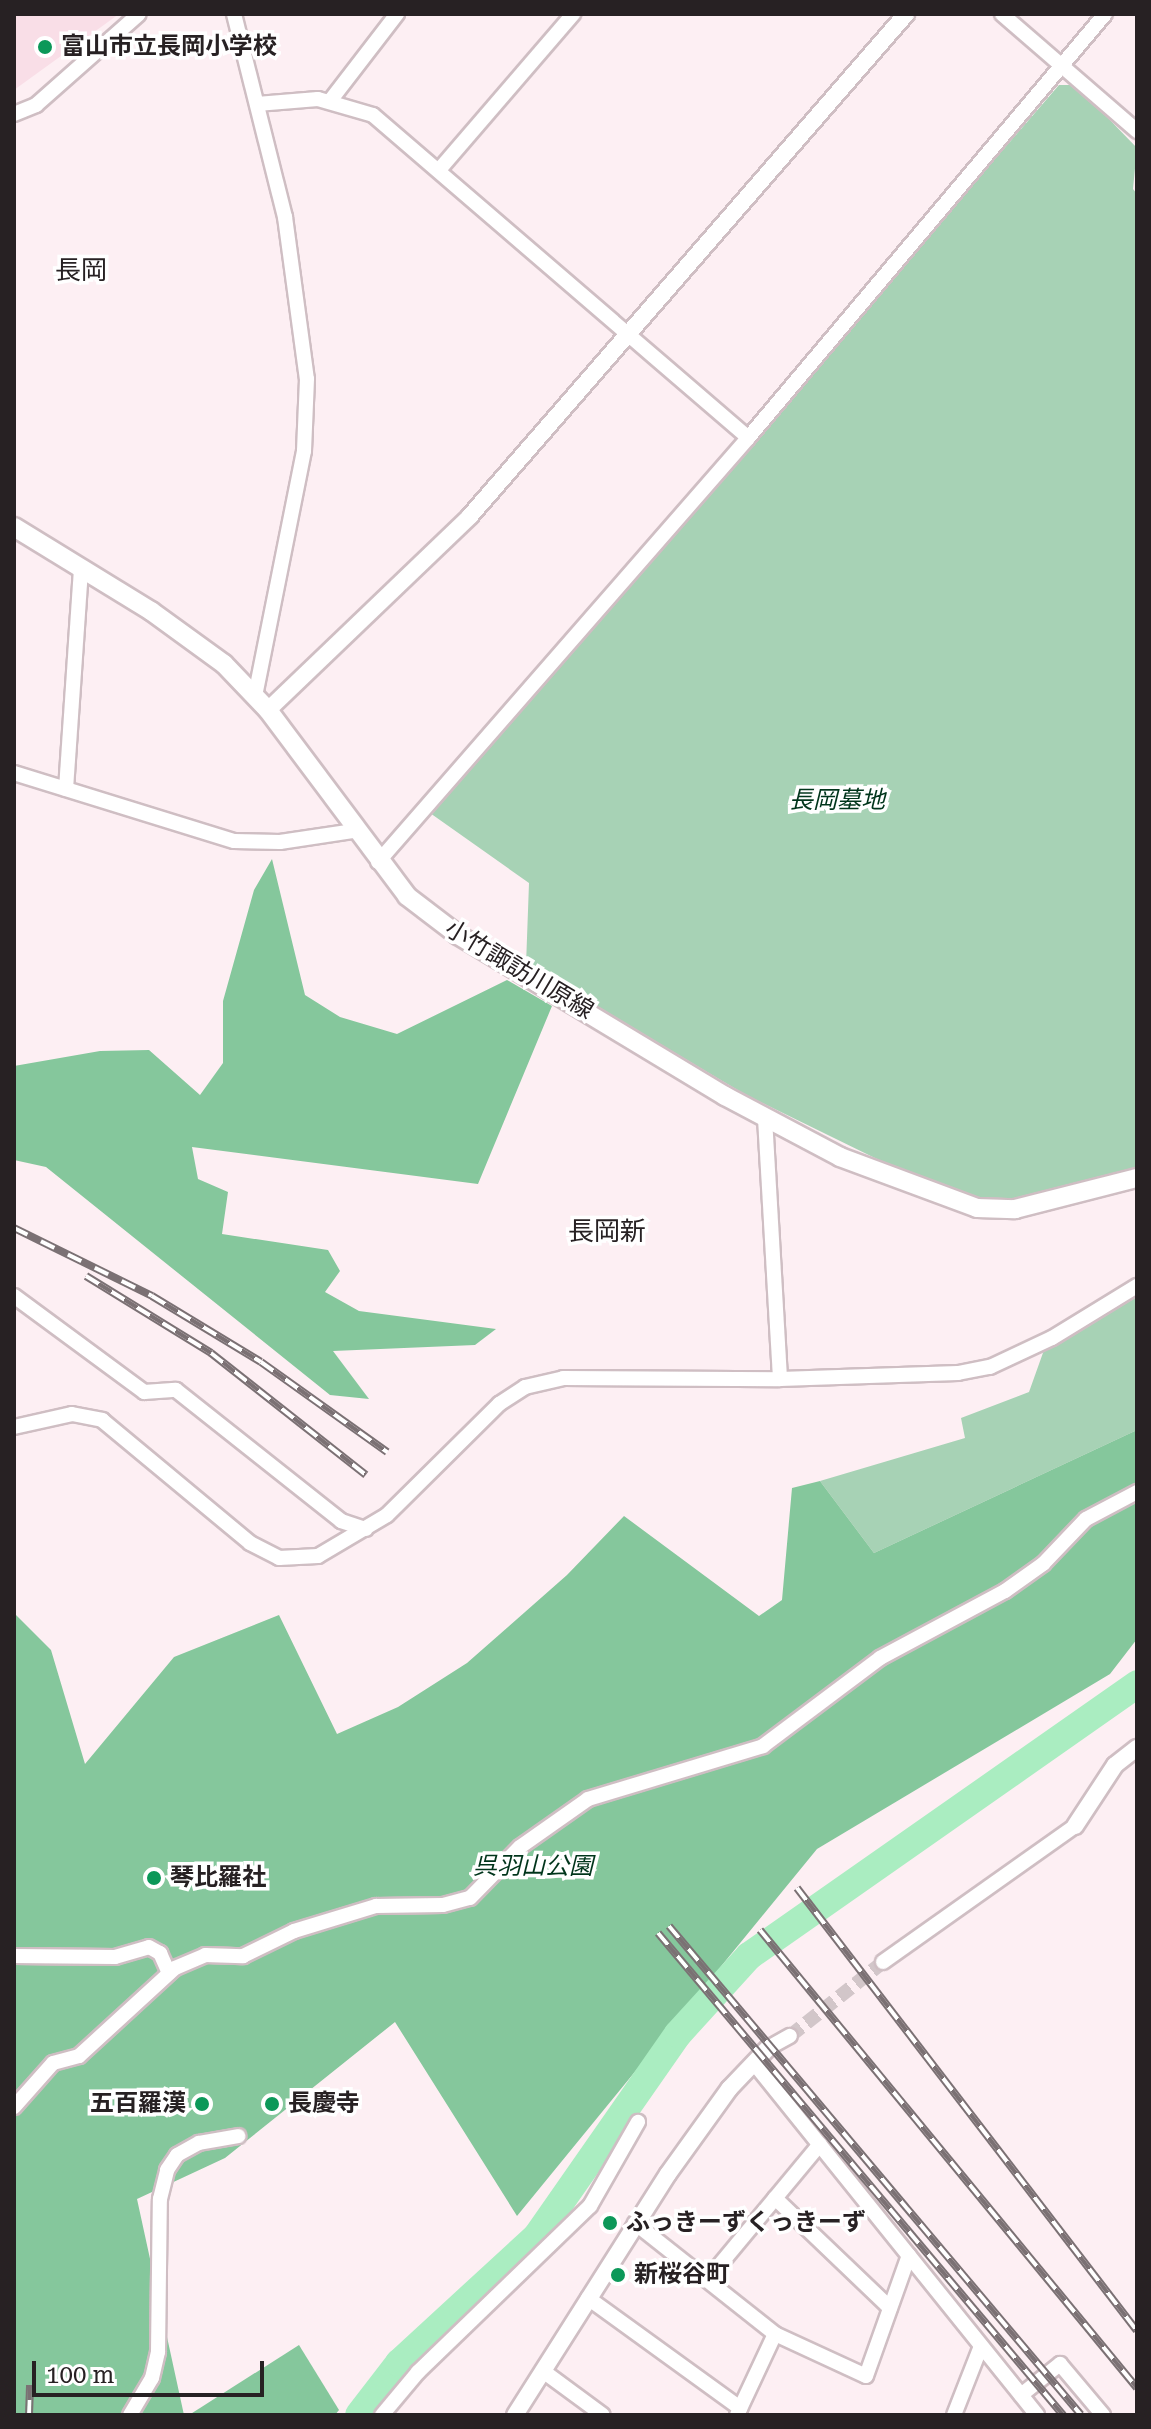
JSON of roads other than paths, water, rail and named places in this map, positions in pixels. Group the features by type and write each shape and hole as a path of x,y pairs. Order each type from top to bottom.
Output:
{"main road":[{"name":"小竹諏訪川原線","path":"14,527 193,638 255,696 354,831 407,896 458,935 765,1118 840,1157 977,1208 1015,1209 1137,1178"}],"street":[{"path":"14,114 36,105 139,14"},
{"path":"234,14 299,290 307,379 304,451 255,696"},
{"path":"330,101 397,14"},
{"path":"439,170 573,14"},
{"path":"268,710 470,516 631,335 906,14"},
{"path":"1002,14 1137,131"},
{"path":"378,862 748,438 1064,69 1105,14"},
{"path":"257,104 330,101 373,115 748,438"},
{"path":"66,789 81,568"},
{"path":"14,773 234,841 280,842 354,831"},
{"path":"765,1118 780,1379"},
{"path":"15,1421 72,1414 102,1420 250,1543 279,1558 318,1556 387,1515 499,1404 525,1387 563,1378 780,1379 990,1367 1052,1338 1137,1286"},
{"path":"14,1296 144,1392 176,1390 341,1521 366,1529"},
{"path":"14,2107 53,2063 79,2056 169,1973 190,1960 243,1956 294,1931 376,1906 443,1905 470,1898 520,1847 588,1799 763,1746 880,1658 1005,1591 1043,1564 1086,1519 1137,1492"},
{"path":"883,1962 1075,1826 1115,1765 1137,1748"},
{"path":"14,1956 115,1957 149,1947 160,1953 169,1973"},
{"path":"515,2415 635,2223 729,2089 768,2048 790,2036"},
{"path":"754,2063 1037,2415"},
{"path":"382,2415 418,2372 590,2206 638,2122"},
{"path":"130,2415 152,2378 158,2352 160,2199 167,2170 177,2155 199,2143 238,2136"},
{"path":"708,2279 820,2144"},
{"path":"775,2198 890,2308"},
{"path":"635,2223 775,2334 866,2376 909,2255"},
{"path":"588,2298 738,2411 775,2334"},
{"path":"954,2415 981,2346"},
{"path":"1021,2395 1060,2364 1103,2415"},
{"path":"543,2371 603,2415"}],"waterway":[{"path":"359,2415 399,2363 537,2236 678,2034 749,1956 1137,1684"}],"tunnel":[{"path":"790,2036 883,1962"}],"railway":[{"path":"14,1228 152,1296 261,1362 387,1452"},
{"path":"86,1276 211,1353 366,1475"},
{"path":"797,1888 1137,2331"},
{"path":"669,1926 1081,2415"},
{"path":"760,1930 1137,2388"},
{"path":"658,1933 1063,2415"},
{"path":"29,2415 30,2385"}],"place":[{"name":"富山市立長岡小学校","path":"45,47"},
{"name":"琴比羅社","path":"154,1878"},
{"name":"五百羅漢","path":"202,2104"},
{"name":"長慶寺","path":"272,2104"},
{"name":"ふっきーずくっきーず","path":"610,2223"},
{"name":"新桜谷町","path":"618,2275"}],"district":[{"name":"長岡","path":"81,271"},
{"name":"長岡新","path":"607,1232"}],"park label":[{"name":"長岡墓地","path":"837,801"},
{"name":"呉羽山公園","path":"533,1867"}]}
